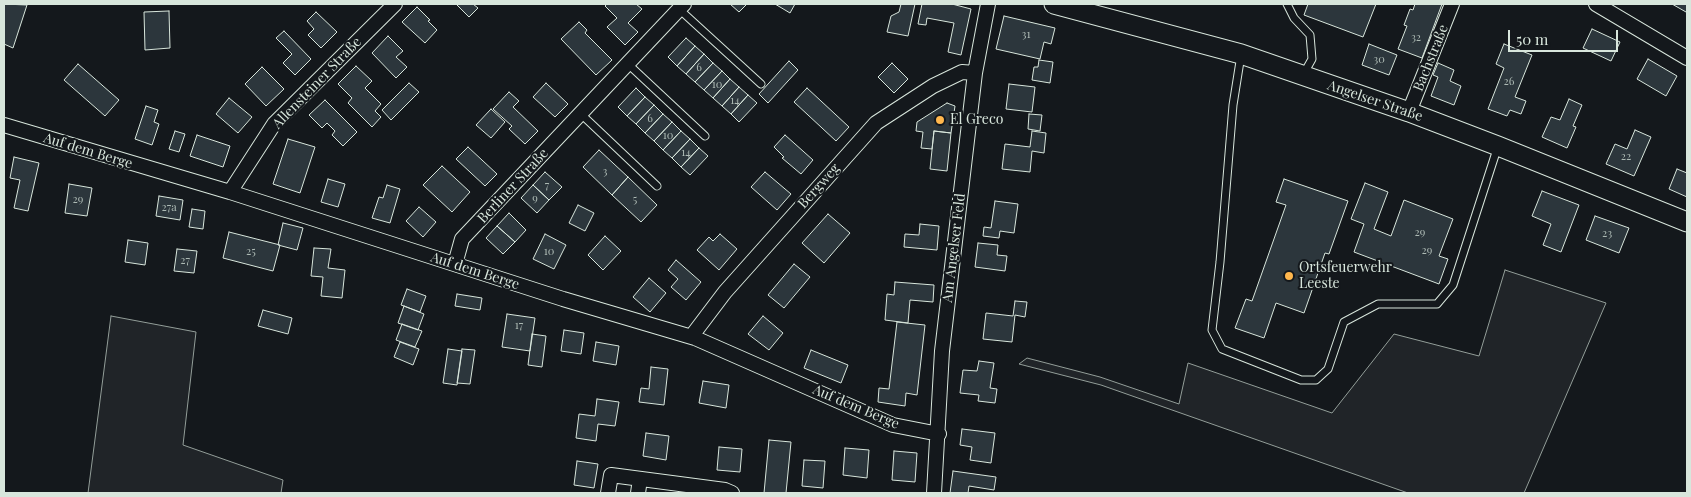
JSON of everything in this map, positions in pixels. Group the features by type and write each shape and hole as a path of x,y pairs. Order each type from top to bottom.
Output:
{"main road":[{"name":"Angelser Straße","path":"1054,4 1241,54 1409,112 1687,222"}],"street":[{"name":"Allensteiner Straße","path":"230,192 274,124 395,4"},
{"name":"Am Angelser Feld","path":"934,493 939,434 942,351 976,73 988,4"},
{"name":"Bachstraße","path":"1409,112 1452,4"},
{"path":"1596,4 1687,58"},
{"name":"Berliner Straße","path":"456,264 462,240 681,6"},
{"name":"Bergweg","path":"695,338 694,333 725,292 876,123 933,86 962,72 976,73"},
{"name":"Auf dem Berge","path":"4,125 230,192 563,299 695,338 893,425 939,434"},
{"path":"608,493 610,476 725,490 732,493"},
{"path":"638,493 640,479"}],"lane":[{"path":"1287,4 1294,18 1310,35 1312,59 1303,76"},
{"path":"681,6 761,84"},
{"path":"1241,54 1232,114 1220,262 1212,330 1222,349 1301,380 1316,380 1328,369 1344,322 1378,304 1437,304 1453,285 1498,146"},
{"path":"628,64 705,136"},
{"path":"581,114 657,186"}],"shaded area":[{"path":"1505,270 1606,303 1524,493 1408,493 1101,385 1019,364 1027,358 1100,377 1179,404 1188,363 1332,413 1394,334 1479,356"},
{"path":"111,316 196,332 183,445 283,480 281,493 88,493"}],"building":[{"path":"4,4 27,5 13,48 4,44"},
{"path":"456,4 473,4 478,8 469,17"},
{"path":"607,4 636,4 642,9 628,23 638,32 625,45 607,27 617,18 605,6"},
{"path":"730,4 747,4 739,12"},
{"path":"775,4 795,4 790,13"},
{"path":"901,4 915,4 908,36 887,32 891,16 899,12"},
{"path":"922,4 952,4 971,9 961,55 948,52 954,23 927,18 926,25 918,24"},
{"path":"1308,4 1376,4 1363,37 1304,15"},
{"path":"1415,4 1442,4 1422,58 1398,49 1407,26 1404,25 1410,9 1413,10"},
{"path":"1672,4 1687,4 1687,11 1686,12"},
{"path":"417,7 437,30 425,43 402,22"},
{"path":"169,11 170,48 145,50 144,12"},
{"path":"316,12 337,32 321,48 308,35 314,29 307,21"},
{"path":"1004,16 1055,28 1051,44 1044,42 1040,59 996,49"},
{"path":"579,22 587,30 585,33 612,60 596,75 561,39"},
{"path":"1592,29 1620,42 1611,61 1583,48"},
{"path":"284,31 311,59 295,75 283,63 292,54 276,38"},
{"path":"388,36 403,51 396,57 407,67 396,78 372,53"},
{"path":"686,38 695,46 677,66 668,57"},
{"path":"1369,44 1397,55 1389,75 1362,65"},
{"path":"1504,44 1532,55 1515,97 1526,101 1521,114 1510,110 1507,116 1488,109 1504,68 1496,64"},
{"path":"695,46 704,54 686,74 677,66"},
{"path":"704,54 713,63 695,82 686,74"},
{"path":"1648,59 1677,76 1666,96 1637,79"},
{"path":"1039,60 1053,62 1050,83 1032,80 1034,67 1038,67"},
{"path":"789,61 798,70 768,103 759,94"},
{"path":"713,63 722,71 704,90 695,82"},
{"path":"892,63 908,79 894,93 878,77"},
{"path":"1438,63 1454,70 1450,81 1461,86 1454,105 1431,96 1438,77 1433,75"},
{"path":"78,64 119,100 105,116 64,80"},
{"path":"356,66 372,81 365,88 381,104 375,111 381,117 372,127 348,103 352,98 338,84"},
{"path":"262,67 284,89 266,106 245,84"},
{"path":"722,71 730,79 713,98 704,90"},
{"path":"730,79 739,87 722,106 713,98"},
{"path":"409,83 419,92 391,120 382,110"},
{"path":"546,83 568,104 555,117 533,97"},
{"path":"1009,84 1035,87 1032,112 1006,109"},
{"path":"739,87 748,95 731,114 722,106"},
{"path":"636,88 645,97 627,116 618,107"},
{"path":"807,88 849,127 836,141 794,102"},
{"path":"509,92 519,101 513,107 538,131 525,144 509,129 512,126 493,109"},
{"path":"748,95 757,103 739,122 731,114"},
{"path":"645,97 654,105 636,124 627,116"},
{"path":"229,98 252,117 238,133 216,114"},
{"path":"1569,99 1582,105 1573,126 1576,127 1567,148 1542,137 1551,117 1560,120"},
{"path":"325,100 357,132 343,146 332,135 335,131 327,123 322,128 309,115"},
{"path":"947,103 955,106 951,133 934,131 932,149 921,148 923,132 916,131 917,122"},
{"path":"654,105 663,114 645,133 636,124"},
{"path":"146,106 158,110 154,122 159,124 152,145 135,139"},
{"path":"491,109 505,122 491,138 476,125"},
{"path":"663,114 672,122 654,141 645,133"},
{"path":"1029,114 1042,115 1040,131 1028,129"},
{"path":"672,122 681,131 663,150 654,141"},
{"path":"1635,130 1651,137 1634,176 1606,164 1615,144 1627,149"},
{"path":"175,131 185,134 179,152 169,149"},
{"path":"681,131 690,139 672,158 663,150"},
{"path":"934,131 951,133 947,171 930,169"},
{"path":"1032,131 1046,133 1044,153 1032,151 1030,172 1002,169 1005,144 1030,147"},
{"path":"197,135 230,146 223,167 190,156"},
{"path":"785,135 813,160 801,174 782,158 784,157 774,147"},
{"path":"288,139 315,147 300,193 273,184"},
{"path":"690,139 699,148 681,167 672,158"},
{"path":"468,147 497,174 485,186 456,159"},
{"path":"699,148 708,156 690,175 681,167"},
{"path":"599,150 628,177 612,195 583,167"},
{"path":"14,157 39,163 28,211 14,208 20,180 10,178"},
{"path":"442,166 470,192 452,212 423,185"},
{"path":"1677,169 1687,173 1687,197 1669,189"},
{"path":"545,172 562,187 549,200 533,185"},
{"path":"765,172 791,194 777,210 751,187"},
{"path":"628,177 657,205 641,222 612,195"},
{"path":"328,179 345,184 338,207 321,202"},
{"name":"Ortsfeuerwehr Leeste","path":"1284,179 1348,201 1329,254 1325,253 1304,313 1276,303 1264,338 1235,328 1246,299 1252,301 1286,205 1276,202"},
{"path":"1365,183 1388,192 1374,229 1391,236 1404,200 1453,219 1439,256 1448,259 1439,284 1354,252 1364,224 1351,219"},
{"path":"69,184 92,188 87,216 65,213"},
{"path":"387,185 400,189 390,223 372,218 379,197 383,198"},
{"path":"533,185 549,200 537,213 521,198"},
{"path":"1542,191 1579,205 1561,252 1543,245 1551,224 1532,216"},
{"path":"159,196 183,200 180,220 156,216"},
{"path":"995,201 1018,204 1014,233 1000,231 999,238 983,236 984,227 991,228"},
{"path":"578,205 594,213 585,231 569,223"},
{"path":"419,207 436,222 423,237 406,221"},
{"path":"192,209 205,211 203,229 189,227"},
{"path":"509,213 526,230 515,242 497,226"},
{"path":"828,214 850,233 824,263 802,243"},
{"path":"1595,216 1629,228 1619,253 1586,240"},
{"path":"283,223 303,228 297,250 278,245"},
{"path":"920,224 939,226 937,250 904,247 905,234 919,235"},
{"path":"497,226 515,242 503,254 486,238"},
{"path":"229,232 280,245 273,271 223,258"},
{"path":"545,234 566,245 554,269 533,259"},
{"path":"720,234 737,249 719,270 697,250 709,237 713,241"},
{"path":"605,236 621,251 603,270 588,255"},
{"path":"128,240 148,243 145,265 125,262"},
{"path":"978,243 998,245 997,255 1007,256 1005,271 975,267"},
{"path":"314,248 331,249 328,268 345,270 342,298 321,296 323,277 311,276"},
{"path":"177,249 197,251 194,273 174,271"},
{"path":"676,260 701,282 686,300 671,287 678,279 668,270"},
{"path":"794,264 810,277 784,308 768,295"},
{"path":"649,278 666,293 650,312 633,297"},
{"path":"895,282 934,285 933,302 910,300 908,323 885,320 887,294 894,295"},
{"path":"407,289 426,296 420,312 401,305"},
{"path":"457,294 482,298 480,310 455,306"},
{"path":"1015,301 1027,302 1025,317 1015,315 1012,342 983,339 986,313 1013,316"},
{"path":"404,306 424,314 418,330 398,323"},
{"path":"263,310 292,318 288,334 258,326"},
{"path":"507,314 535,318 530,351 502,347"},
{"path":"763,316 783,333 769,350 748,334"},
{"path":"897,322 925,325 917,395 906,393 905,406 878,402 879,388 889,389"},
{"path":"402,324 422,331 415,347 396,340"},
{"path":"564,330 584,333 581,354 561,351"},
{"path":"532,334 546,336 542,367 528,365"},
{"path":"400,342 419,349 413,365 394,357"},
{"path":"596,342 619,346 616,365 593,361"},
{"path":"448,349 462,351 457,385 443,383"},
{"path":"462,349 475,350 470,384 457,383"},
{"path":"811,350 848,365 841,383 804,368"},
{"path":"979,361 994,363 990,388 997,389 995,403 978,401 979,395 960,393 963,370 977,371"},
{"path":"651,367 668,369 664,405 639,402 641,388 649,389"},
{"path":"703,381 729,385 726,408 699,403"},
{"path":"597,399 619,402 615,426 598,424 596,441 576,438 579,414 595,416"},
{"path":"962,429 995,433 991,463 970,460 972,447 960,445"},
{"path":"646,433 669,436 666,460 643,456"},
{"path":"769,440 791,442 786,493 764,493"},
{"path":"719,447 742,449 740,472 717,470"},
{"path":"845,448 869,450 867,478 843,475"},
{"path":"894,451 917,453 915,482 892,480"},
{"path":"804,460 825,461 823,488 802,486"},
{"path":"577,461 598,464 594,488 574,485"},
{"path":"953,471 996,477 994,490 969,486 968,493 950,493"}],"place":[{"name":"El Greco","path":"940,120"},
{"name":"Ortsfeuerwehr Leeste","path":"1289,276"}]}
